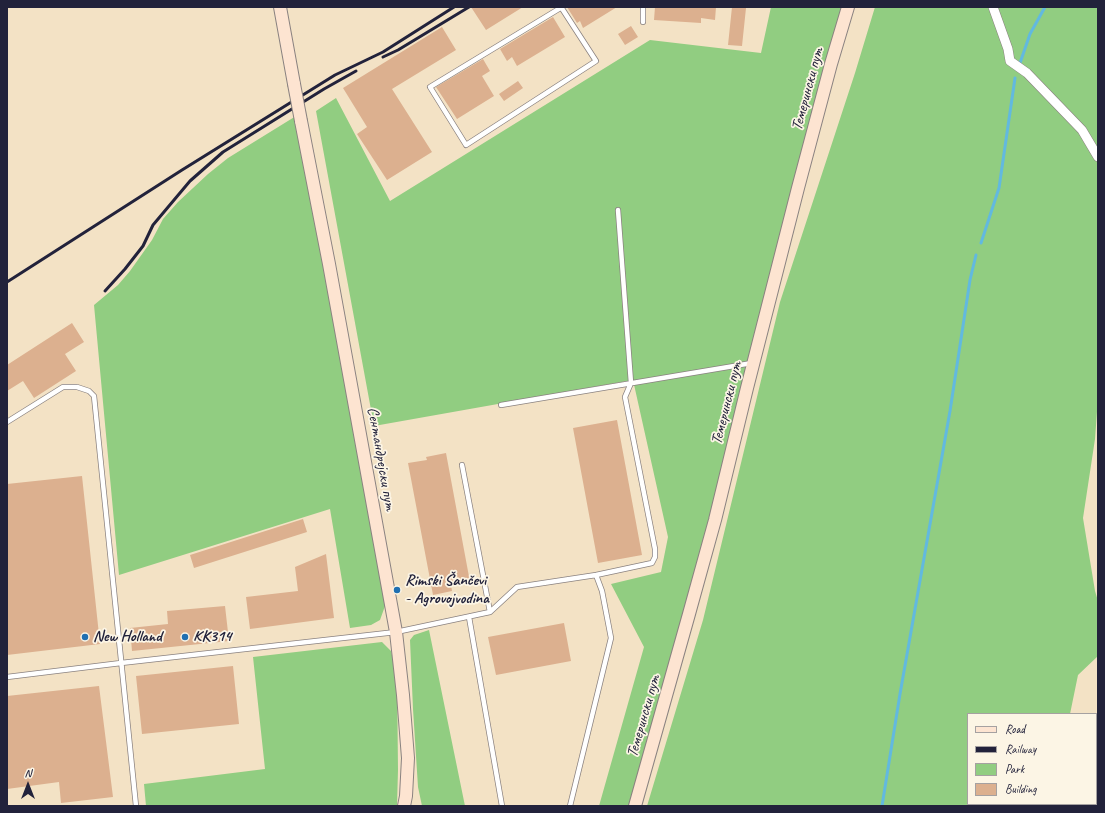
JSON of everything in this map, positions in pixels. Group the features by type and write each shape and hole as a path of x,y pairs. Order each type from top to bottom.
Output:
{"main road":[{"name":"Сентандрејски пут","path":"280,7 329,264 396,632 408,758 407,803"},
{"name":"Темерински пут","path":"635,806 713,528 753,363 831,64 848,7"}],"street":[{"path":"992,7 1008,49 1010,61 1027,72 1082,130 1098,157"}],"lane":[{"path":"562,7 596,61 466,145 430,87 562,7"},
{"path":"643,7 643,22"},
{"path":"7,677 396,632 490,612 518,587 596,575 652,563 655,557 655,549 626,398 631,383 618,210"},
{"path":"500,405 753,363"},
{"path":"7,422 63,387 77,387 90,390 94,396 136,806"},
{"path":"462,465 490,612"},
{"path":"570,806 611,638 602,591 596,575"},
{"path":"469,617 502,806"}],"green space":[{"path":"771,7 850,7 635,806 599,806 644,647 611,584 661,572 668,537 633,380 374,426 316,111 336,98 390,201 650,40 761,53"},
{"path":"875,7 1098,7 1098,398 1095,439 1083,518 1098,601 1098,656 1078,675 1070,713 967,713 967,805 1085,806 647,806 703,620 780,302"},
{"path":"296,116 385,606 380,620 371,625 350,628 330,509 119,575 94,305 118,285 130,271 152,240 163,219 178,202 208,174 228,158"},
{"path":"429,630 465,806 422,806 418,787 410,640 414,635"},
{"path":"382,642 391,651 397,675 397,806 146,806 144,784 265,769 253,657"}],"building":[{"path":"471,7 523,7 486,30"},
{"path":"567,7 617,7 583,28 580,21 577,23"},
{"path":"655,7 716,7 715,20 701,18 701,23 654,20"},
{"path":"732,7 746,8 742,46 728,45"},
{"path":"553,17 565,37 517,66 512,57 507,61 500,49"},
{"path":"631,26 638,37 625,45 618,34"},
{"path":"442,27 456,50 392,89 432,152 387,180 357,134 367,127 343,88"},
{"path":"483,59 490,71 482,76 494,96 457,119 436,87"},
{"path":"518,81 523,88 504,101 499,94"},
{"path":"72,323 84,342 65,354 76,371 34,398 23,381 7,391 7,365"},
{"path":"617,420 642,555 598,563 573,428"},
{"path":"446,453 470,582 451,585 452,591 433,595 408,463 427,460 426,457"},
{"path":"82,476 100,644 7,655 7,484"},
{"path":"303,519 307,532 194,568 190,555"},
{"path":"326,554 334,618 250,629 246,597 298,591 295,567"},
{"path":"225,606 229,641 132,651 130,628 168,624 167,611"},
{"path":"564,623 571,661 496,675 488,637"},
{"path":"233,666 239,724 142,734 136,676"},
{"path":"99,686 113,797 61,803 59,782 7,789 7,696"}],"waterway":[{"path":"1020,63 1030,34 1045,7"},
{"path":"981,243 999,188 1015,78"},
{"path":"882,806 900,694 950,411 970,280 976,255"}],"railway":[{"path":"7,282 182,170 335,75 383,52 454,7"},
{"path":"383,57 398,50 469,7"},
{"path":"105,291 143,246 153,225 190,181 223,152 324,89 356,71"}],"place":[{"name":"Rimski Šančevi - Agrovojvodina","path":"397,590"},
{"name":"New Holland","path":"85,637"},
{"name":"КК314","path":"185,637"}]}
